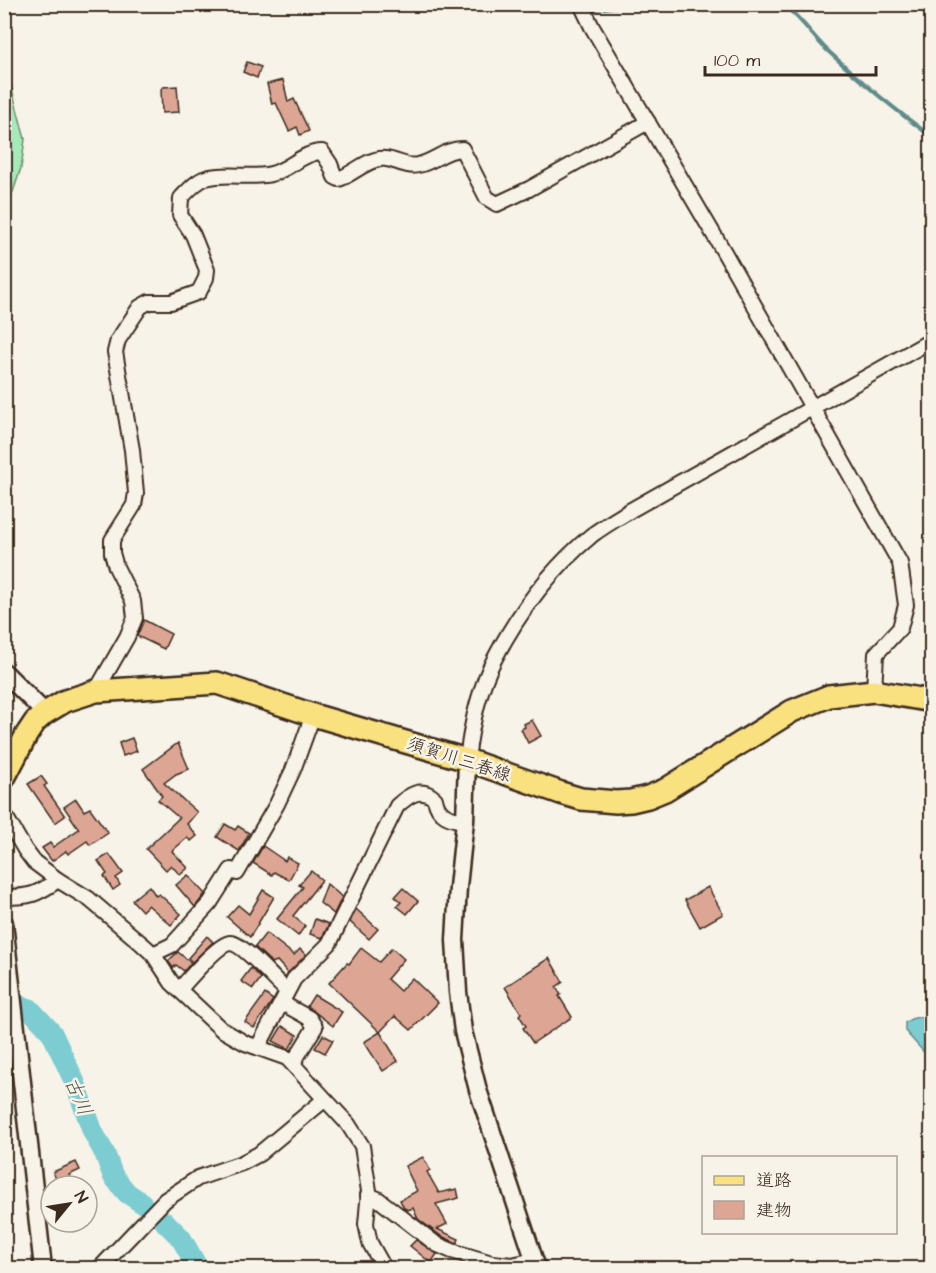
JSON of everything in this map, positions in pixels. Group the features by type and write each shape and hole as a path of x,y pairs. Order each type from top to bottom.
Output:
{"main road":[{"name":"須賀川三春線","path":"4,778 27,734 45,713 65,701 96,691 216,683 313,715 467,760 581,799 616,802 648,797 665,790 801,706 829,696 874,691 903,694 932,701"}],"street":[{"path":"581,4 592,27 724,252 900,563 906,605 900,628 876,654 874,691"},
{"path":"96,691 127,637 135,618 133,601 116,567 112,553 112,540 134,505 136,493 132,450 115,352 118,340 140,308 149,302 171,302 199,292 206,278 207,270 193,235 180,214 181,198 192,186 208,177 269,174 285,170 317,152 321,152 334,177 339,179 385,158 393,162 419,165 452,149 462,149 487,198 496,204 529,189 648,122"},
{"path":"369,1195 378,1199 436,1244 452,1251 492,1263 535,1264 478,1090 463,1031 455,940 471,728 494,658 521,613 573,552 593,535 631,510 932,340"},
{"path":"4,672 45,713"},
{"path":"153,954 172,945 210,903 234,871 277,804 293,770 313,715"},
{"path":"258,1047 294,979 329,944 397,806 414,793 423,792 435,799 441,814 450,819 465,821"},
{"path":"4,814 34,862 89,899 153,954 168,978 221,1029 245,1043 287,1058 293,1063 348,1124 359,1141 369,1195 366,1224 370,1243 384,1269"},
{"path":"4,897 27,897 58,880"},
{"path":"4,923 43,1269"},
{"path":"179,990 223,946 229,943 237,945 285,997 309,1018 315,1028 293,1063"},
{"path":"100,1269 165,1200 198,1178 242,1163 259,1154 324,1100"}],"green space":[{"path":"4,59 25,139 21,168 13,192 5,199"}],"water":[{"path":"919,1017 931,1018 931,1060 905,1031 905,1023"}],"building":[{"path":"247,62 261,67 257,78 243,72"},
{"path":"283,80 288,102 294,99 309,131 300,135 297,127 289,131 276,103 272,104 267,84"},
{"path":"177,86 179,112 162,113 161,89"},
{"path":"144,620 171,634 164,649 137,636"},
{"path":"532,720 541,736 528,743 521,729 525,727 524,724"},
{"path":"132,738 137,751 123,756 119,743"},
{"path":"178,743 189,769 176,774 164,783 197,812 187,824 197,836 191,841 187,838 172,851 188,868 180,875 171,865 166,870 146,849 179,818 158,800 162,796 143,769"},
{"path":"41,776 47,784 44,786 65,816 55,823 28,784"},
{"path":"76,799 84,811 90,808 108,833 90,845 87,841 68,854 66,851 52,861 42,848 50,843 53,847 79,829 64,807"},
{"path":"225,824 235,830 238,826 249,833 239,851 217,837"},
{"path":"263,846 285,861 287,857 298,863 289,880 274,872 272,875 253,863"},
{"path":"109,854 123,873 116,878 120,885 113,890 104,876 107,874 98,861"},
{"path":"311,871 322,880 293,916 305,926 298,936 277,919 303,887 299,885"},
{"path":"188,875 205,894 195,907 176,885"},
{"path":"327,884 342,897 334,914 320,903"},
{"path":"149,886 156,896 159,894 181,914 171,925 148,905 142,911 132,900"},
{"path":"708,887 723,914 700,927 685,900"},
{"path":"403,888 418,901 407,914 397,906 401,902 395,897"},
{"path":"263,890 274,897 250,937 227,917 238,905 249,914"},
{"path":"356,909 378,929 369,939 350,922"},
{"path":"315,919 329,924 322,938 310,934"},
{"path":"266,933 294,955 300,949 306,955 288,973 277,961 272,963 255,947"},
{"path":"207,936 213,942 192,962 188,958"},
{"path":"361,948 379,962 392,948 404,959 387,979 400,991 412,978 438,1003 411,1030 395,1016 380,1032 329,983 347,963 349,964"},
{"path":"178,952 191,963 184,971 176,965 173,968 168,961"},
{"path":"549,958 563,982 556,987 561,995 559,996 572,1017 533,1043 523,1028 526,1026 519,1015 521,1013 505,987"},
{"path":"251,968 261,978 253,989 241,981"},
{"path":"265,994 273,1000 254,1028 245,1022"},
{"path":"314,995 342,1012 333,1026 307,1006"},
{"path":"282,1026 297,1035 289,1049 273,1041"},
{"path":"380,1032 398,1061 383,1071 364,1042"},
{"path":"323,1035 333,1040 325,1053 315,1048"},
{"path":"423,1157 430,1170 427,1172 439,1193 457,1189 459,1198 436,1204 447,1224 437,1229 459,1239 457,1243 441,1236 418,1219 413,1208 408,1210 404,1208 400,1200 417,1191 405,1166"},
{"path":"76,1162 80,1170 71,1174 54,1174 53,1172"},
{"path":"416,1240 437,1254 431,1263 410,1246"}],"waterway":[{"path":"567,4 578,7"},
{"path":"588,10 635,4"},
{"path":"782,4 795,14 822,45 853,74 932,137"},
{"name":"古川","path":"4,1002 30,1009 52,1033 113,1176 127,1193 142,1203"},
{"name":"古川","path":"165,1222 181,1238 198,1268"}]}
